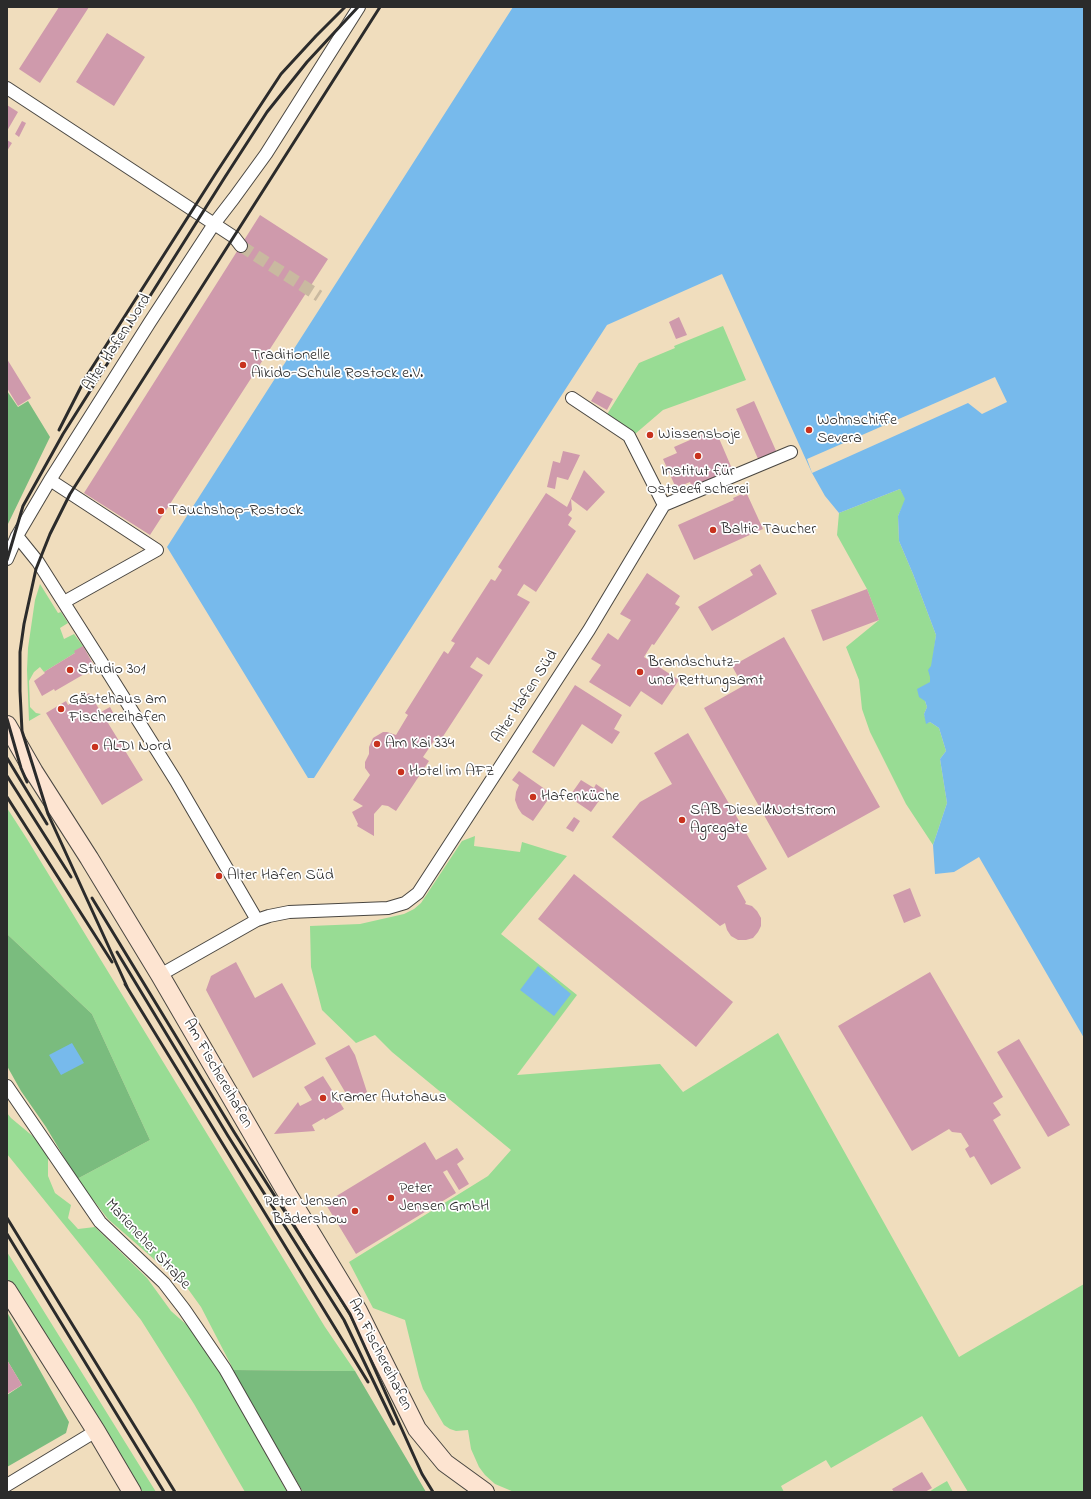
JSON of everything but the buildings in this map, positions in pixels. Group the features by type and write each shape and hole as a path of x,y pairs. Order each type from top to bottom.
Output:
{"street":[{"name":"Alter Hafen Nord","path":"7,559 17,536 50,480 214,224 266,154 359,7"},
{"path":"7,88 234,237 241,246"},
{"path":"572,398 628,436 664,505 791,452"},
{"path":"50,480 156,550 64,602"},
{"name":"Alter Hafen Süd","path":"160,975 257,920 269,916 289,912 388,908 405,904 418,893 588,630 664,505"},
{"path":"17,536 38,562 64,602 176,781 237,883 257,920"},
{"name":"Am Fischereihafen","path":"7,725 34,772 89,858 160,975 284,1188 358,1311 417,1429 445,1463 485,1492"},
{"name":"Marieneher Straße","path":"7,1086 100,1222 164,1283 184,1309 225,1369 294,1492"},
{"path":"7,1290 96,1431 132,1492"},
{"path":"7,1486 96,1431"}],"green space":[{"path":"723,326 746,380 663,410 635,434 606,416 639,363 675,348 674,346"},
{"path":"7,391 18,407 28,401 50,437 7,526"},
{"path":"900,489 906,499 898,516 899,541 936,635 930,682 925,701 927,707 924,714 927,723 930,722 939,728 946,751 940,759 947,803 933,845 906,804 870,732 862,709 859,680 846,647 879,620 867,589 837,535 839,513"},
{"path":"40,584 58,613 61,612 68,623 60,628 64,639 74,634 83,646 75,653 44,672 40,667 34,672 29,681 30,707 36,713 41,714 29,721 27,670 28,648 35,600"},
{"path":"7,808 325,1327 355,1371 232,1370 231,1365 201,1307 188,1289 108,1219 77,1179 150,1140 92,1014 7,934"},
{"path":"475,836 474,846 520,852 522,842 567,856 501,934 577,995 517,1075 660,1064 683,1092 778,1033 959,1357 1084,1284 1084,1492 968,1492 922,1416 831,1468 826,1460 781,1486 784,1492 514,1492 495,1484 485,1475 479,1467 471,1449 468,1430 456,1431 444,1425 423,1389 405,1320 373,1308 349,1262 488,1176 511,1150 392,1052 375,1035 356,1043 322,1010 311,967 310,926 360,924 404,914 414,909 421,903 462,841"},
{"path":"7,934 92,1014 150,1140 77,1179 46,1127 21,1091 7,1066"},
{"path":"7,1113 41,1143 48,1154 48,1176 55,1193 71,1205 68,1218 78,1229 95,1227 147,1278 171,1311 188,1326 219,1370 287,1492 245,1492 194,1404 141,1320 7,1154"},
{"path":"7,1252 156,1492 143,1492 50,1348 7,1278"},
{"path":"7,1312 69,1422 66,1433 7,1467 7,1395 22,1385 7,1360"},
{"path":"232,1370 355,1371 426,1492 303,1492"},
{"path":"947,1481 953,1492 929,1492 935,1488"}],"water":[{"path":"513,7 1084,7 1084,1038 979,857 954,872 935,874 933,845 947,803 940,759 946,751 939,728 930,722 926,724 924,714 927,707 925,701 919,697 917,689 930,682 928,670 931,666 936,635 899,541 898,516 905,499 900,489 839,513 825,496 812,473 722,274 607,325 314,778 308,778 167,547"},
{"path":"538,966 571,994 554,1016 520,990"},
{"path":"72,1043 84,1063 61,1075 49,1055"}],"pier":[{"path":"995,377 1007,402 982,414 968,403 812,473 807,459"}],"tunnel":[{"path":"241,246 319,296"}],"railway":[{"path":"59,430 86,377 281,74 345,7"},
{"path":"7,560 23,506 63,434 225,177 267,112 307,62 358,7"},
{"path":"128,989 48,814 22,731 20,652 24,624 36,569 50,534 70,494 380,7"},
{"path":"7,719 21,768 27,782"},
{"path":"7,758 47,824"},
{"path":"7,776 71,877"},
{"path":"7,797 112,962"},
{"path":"92,898 234,1132 350,1314 422,1474 433,1492"},
{"path":"117,952 228,1136 344,1320 394,1424"},
{"path":"125,984 368,1382"},
{"path":"7,1218 175,1492"},
{"path":"7,1234 164,1492"}],"place":[{"name":"Traditionelle Aikido-Schule Rostock e.V.","path":"243,365"},
{"name":"Wohnschiffe Severa","path":"809,430"},
{"name":"Wissensboje","path":"650,435"},
{"name":"Institut für Ostseefischerei","path":"698,456"},
{"name":"Tauchshop-Rostock","path":"161,511"},
{"name":"Baltic Taucher","path":"713,530"},
{"name":"Studio 301","path":"70,670"},
{"name":"Brandschutz- und Rettungsamt","path":"640,672"},
{"name":"Gästehaus am Fischereihafen","path":"61,709"},
{"name":"Am Kai 334","path":"377,744"},
{"name":"ALDI Nord","path":"95,747"},
{"name":"Hotel im AFZ","path":"401,772"},
{"name":"Hafenküche","path":"533,797"},
{"name":"SAB Diesel&Notstrom Agregate","path":"682,820"},
{"name":"Alter Hafen Süd","path":"219,876"},
{"name":"Kramer Autohaus","path":"323,1098"},
{"name":"Peter Jensen GmbH","path":"391,1198"},
{"name":"Peter Jensen Bädershow","path":"355,1211"}]}
